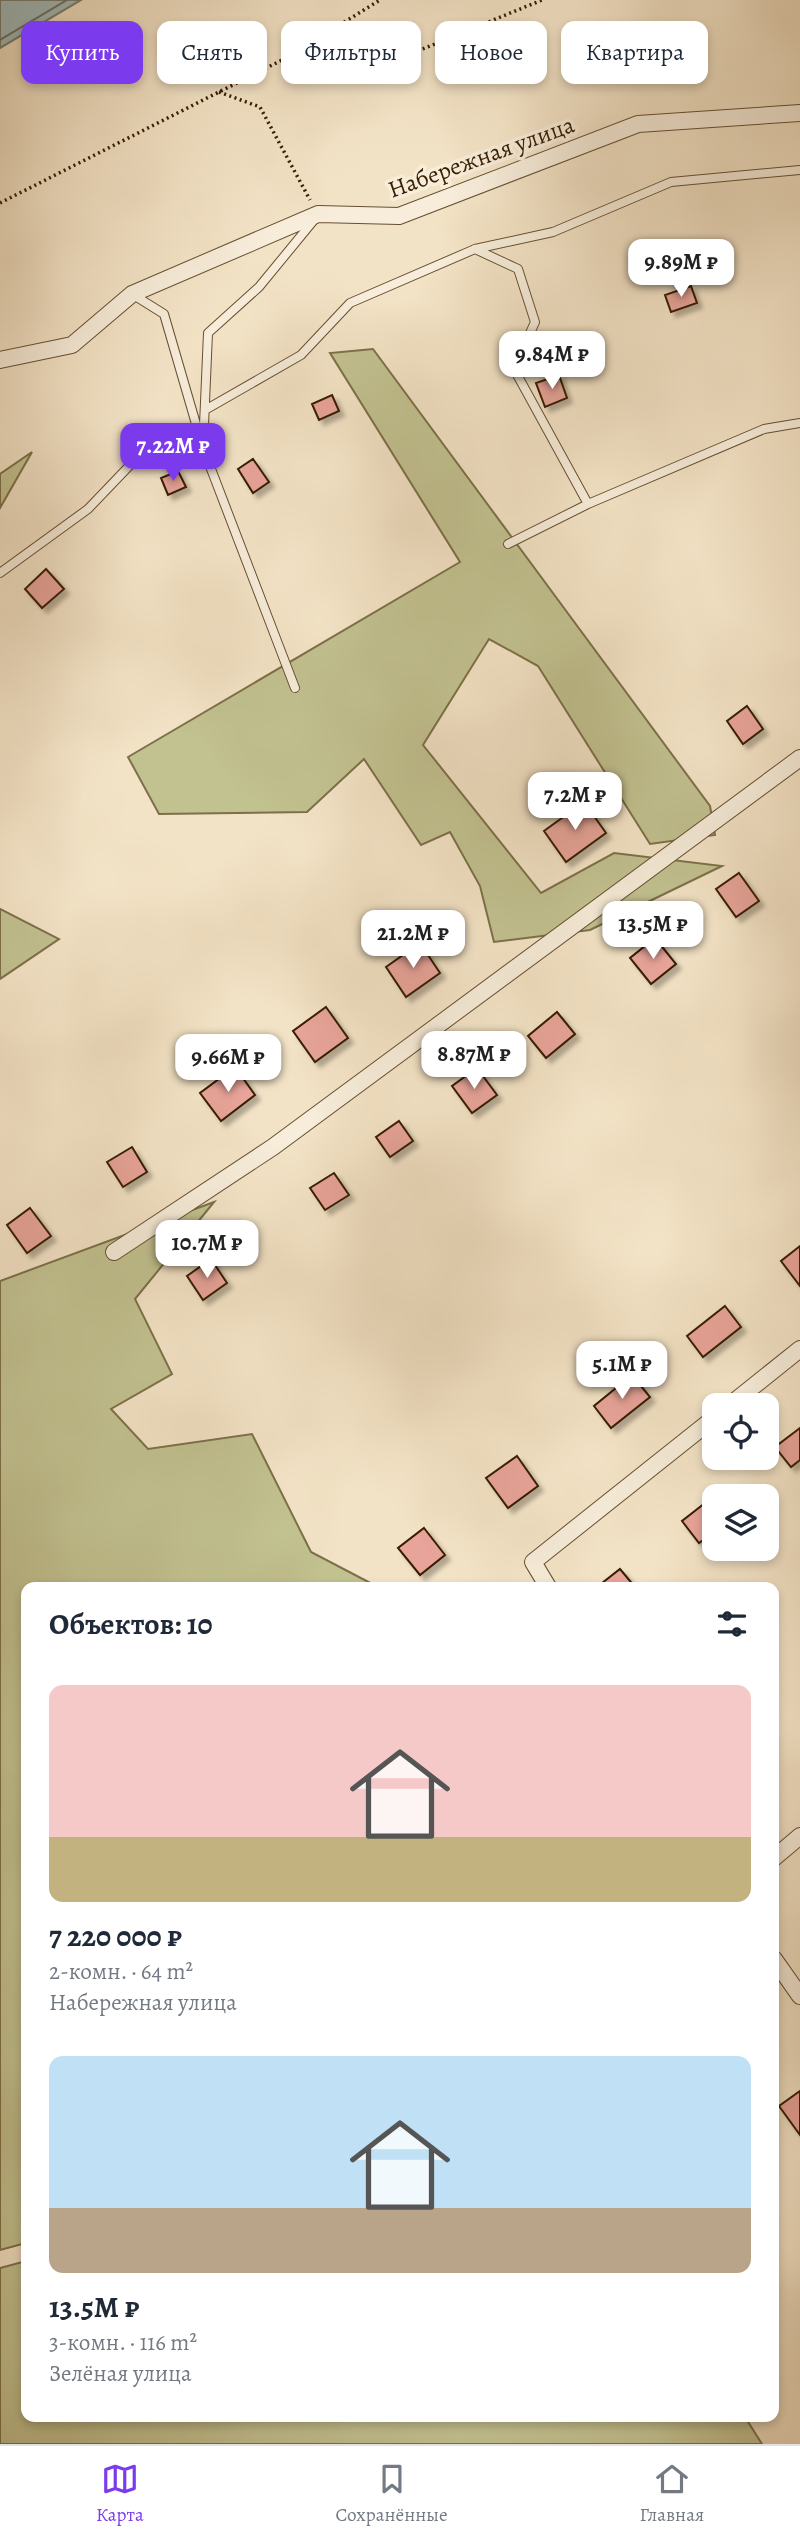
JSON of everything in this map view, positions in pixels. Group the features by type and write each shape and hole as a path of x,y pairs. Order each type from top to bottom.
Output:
{"street":[{"name":"Набережная улица","path":"0,360 72,345 132,293 318,215 399,216 638,124 800,113"},
{"path":"114,1252 272,1147 800,758"},
{"path":"745,1393 800,1349"},
{"path":"545,1582 533,1562 702,1428"},
{"path":"779,1854 800,1836"},
{"path":"779,1966 800,1996"}],"lane":[{"path":"205,410 301,355 350,303 475,249 553,232 671,182 800,170"},
{"path":"204,448 208,333 259,288 318,215"},
{"path":"475,249 518,270 535,322 514,369 588,504"},
{"path":"132,293 164,314 204,448 295,688"},
{"path":"508,544 588,504 764,429 800,423"},
{"path":"0,573 88,509 156,438 204,448"}],"path":[{"path":"346,21 380,0"},
{"path":"421,49 542,0"},
{"path":"0,203 281,61"},
{"path":"219,92 260,107 318,215"}],"shaded area":[{"path":"373,349 710,806 715,835 650,844 538,666 489,639 423,745 541,893 614,853 722,866 590,930 494,942 480,886 450,832 421,845 364,759 307,812 159,814 128,757 460,562 330,353"},
{"path":"32,452 0,508 0,474"},
{"path":"0,909 59,939 0,979"},
{"path":"214,1202 135,1299 172,1374 111,1409 148,1449 252,1434 311,1552 368,1582 21,1582 21,2244 0,2250 0,1281"},
{"path":"21,2262 21,2422 748,2422 762,2444 0,2444 0,2268"}],"water":[{"path":"0,0 81,0 46,21 21,21 21,36 0,48"}],"building":[{"path":"691,286 697,303 671,312 665,295"},
{"path":"559,375 567,398 545,407 536,383"},
{"path":"332,395 339,411 319,420 312,404"},
{"path":"253,459 269,482 253,493 238,469"},
{"path":"178,471 186,487 168,495 161,478"},
{"path":"46,569 64,589 42,608 25,589"},
{"path":"747,706 763,729 743,744 727,721"},
{"path":"584,802 606,833 566,862 544,831"},
{"path":"739,873 759,901 736,917 716,889"},
{"path":"655,938 676,964 651,984 630,958"},
{"path":"420,943 440,973 406,997 386,967"},
{"path":"326,1007 348,1038 315,1062 293,1031"},
{"path":"557,1012 575,1034 546,1058 528,1036"},
{"path":"235,1067 255,1095 221,1121 200,1093"},
{"path":"477,1068 497,1095 472,1113 452,1086"},
{"path":"399,1121 413,1141 390,1157 376,1137"},
{"path":"132,1147 147,1172 123,1187 107,1162"},
{"path":"334,1173 349,1195 325,1210 310,1188"},
{"path":"30,1208 51,1236 27,1253 7,1225"},
{"path":"800,1246 800,1286 781,1261"},
{"path":"211,1259 227,1283 203,1300 187,1276"},
{"path":"725,1306 741,1327 703,1357 687,1336"},
{"path":"632,1375 650,1397 611,1428 594,1406"},
{"path":"800,1428 800,1460 791,1467 779,1452 779,1444"},
{"path":"517,1456 538,1486 508,1508 486,1478"},
{"path":"702,1505 702,1541 699,1543 682,1521"},
{"path":"424,1528 445,1555 420,1575 398,1548"},
{"path":"620,1569 631,1582 603,1582"},
{"path":"800,2091 800,2135 779,2106"}]}
